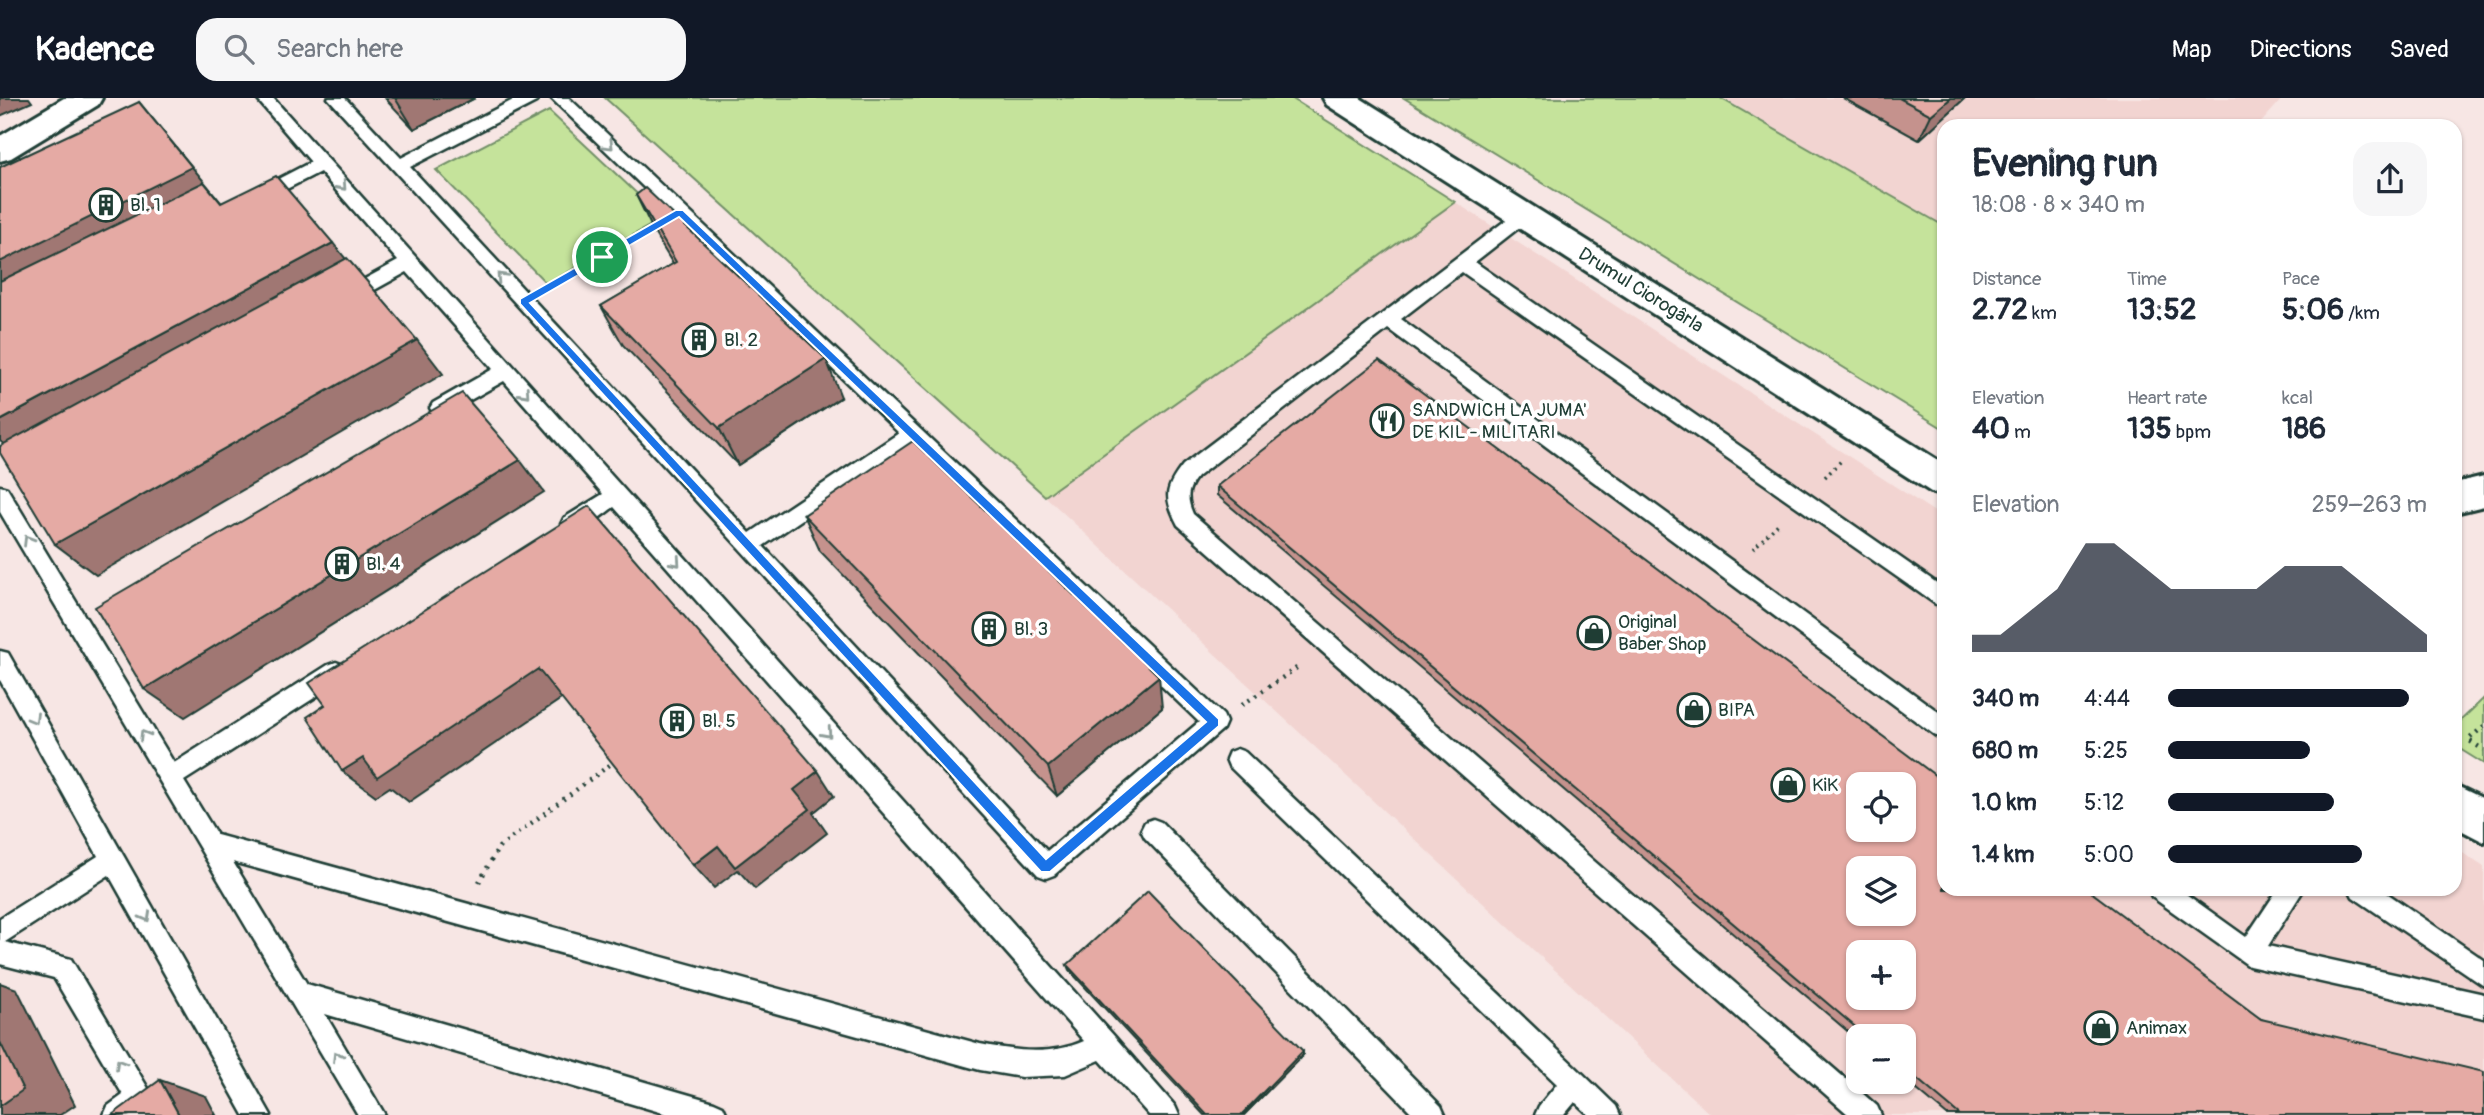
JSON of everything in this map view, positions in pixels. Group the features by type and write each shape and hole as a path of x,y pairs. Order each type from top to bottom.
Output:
{"street":[{"path":"0,150 87,98"},
{"name":"Drumul Ciorogârla","path":"1338,98 1937,478"},
{"path":"2462,496 2484,491"},
{"path":"2462,808 2484,822"}],"lane":[{"path":"264,98 1166,1115"},
{"path":"336,98 1046,867 1215,722 559,98"},
{"path":"399,166 530,98"},
{"path":"236,208 322,164"},
{"path":"1524,215 1190,471 1178,486 1178,503 1185,519 1868,1115"},
{"path":"325,309 410,262"},
{"path":"1463,263 1937,594"},
{"path":"1388,320 1937,724"},
{"path":"422,419 506,371"},
{"path":"748,545 912,434"},
{"path":"4,488 81,617 170,778 372,1115"},
{"path":"558,532 617,495"},
{"path":"170,778 358,659"},
{"path":"0,660 258,1115"},
{"path":"1237,759 1607,1115"},
{"path":"1153,830 1432,1115"},
{"path":"209,844 980,1057 1021,1064 1065,1062 1105,1045"},
{"path":"0,932 114,859"},
{"path":"2170,896 2249,954 2484,1006"},
{"path":"2249,954 2287,896"},
{"path":"2371,896 2484,974"},
{"path":"0,952 62,968 140,1099 117,1115"},
{"path":"299,994 713,1115"},
{"path":"1548,1115 1574,1083"}],"path":[{"path":"524,302 680,213"},
{"path":"1215,722 1330,646"},
{"path":"2484,726 2468,740 2484,750"},
{"path":"461,914 499,847 615,761"}],"shaded area":[{"path":"1722,98 2283,98 2264,119 1937,119 1937,222"},
{"path":"1455,202 1937,513 1937,896 2462,896 2462,853 2484,867 2484,1115 1711,1115 1045,496"}],"green space":[{"path":"605,98 1291,98 1455,202 1045,496"},
{"path":"1404,98 1720,98 1937,222 1937,425"},
{"path":"549,111 663,218 547,284 436,170"},
{"path":"2484,698 2484,764 2462,750 2462,719"}],"building":[{"path":"1899,98 1951,98 1931,115"},
{"path":"139,102 192,167 0,262 0,167"},
{"path":"276,176 333,243 0,421 0,281 204,182 221,203"},
{"name":"Bl. 2","path":"645,188 826,359 719,428 601,306 676,262 636,195"},
{"path":"347,258 417,340 55,544 0,453 0,446"},
{"path":"1379,360 1937,777 1937,896 2096,896 2261,1019 2484,1072 2484,1115 1960,1115 1916,1078 1916,1024 1852,1024 1217,486"},
{"path":"462,393 520,460 144,689 95,607"},
{"name":"Bl. 3","path":"913,441 1159,676 1048,767 804,515"},
{"name":"Bl. 5","path":"589,506 818,771 794,790 810,809 735,867 718,846 693,865 538,669 377,777 363,758 342,771 307,717 325,705 309,683"},
{"path":"1148,891 1303,1051 1241,1115 1207,1115 1067,965"},
{"path":"0,1042 23,1090 0,1106"},
{"path":"160,1080 179,1115 112,1115"}],"place":[{"name":"Bl. 1","path":"106,205"},
{"name":"Bl. 2","path":"699,340"},
{"name":"SANDWICH LA JUMA' DE KIL - MILITARI","path":"1387,421"},
{"name":"Bl. 4","path":"342,564"},
{"name":"Bl. 3","path":"989,629"},
{"name":"Original Baber Shop","path":"1594,633"},
{"name":"BIPA","path":"1694,710"},
{"name":"Bl. 5","path":"677,721"},
{"name":"KiK","path":"1788,785"},
{"name":"Animax","path":"2101,1028"}],"route":[{"path":"680,213 1215,722 1046,867 524,302 602,257 680,213"}]}
